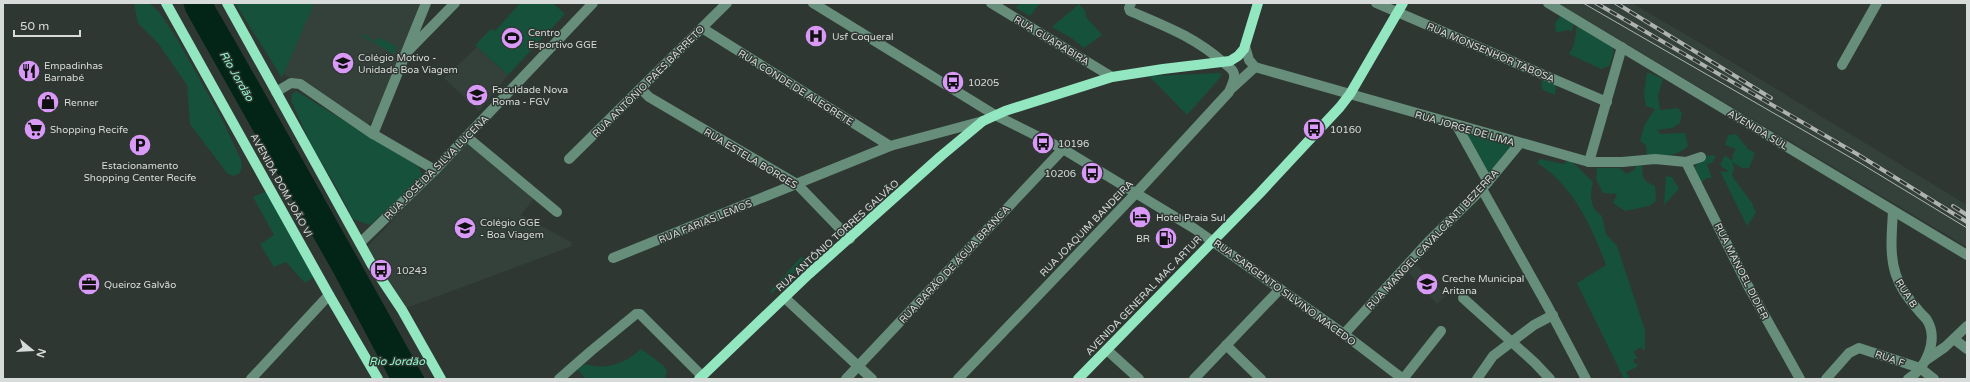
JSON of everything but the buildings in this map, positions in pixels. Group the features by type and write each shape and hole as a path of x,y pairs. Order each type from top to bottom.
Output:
{"main road":[{"name":"AVENIDA DOM JOÃO VI","path":"166,3 329,295 378,379"},
{"path":"227,3 372,264 402,310 441,379"},
{"path":"1225,63 1238,56 1245,46 1258,3"},
{"name":"AVENIDA GENERAL MAC ARTUR","path":"1078,379 1325,124 1350,94 1403,3"},
{"name":"RUA ANTÔNIO TORRES GALVÃO","path":"700,377 941,156 983,121 995,115 1112,77 1163,68 1225,63"},
{"path":"416,334 426,364 434,379"}],"street":[{"path":"373,134 426,3"},
{"path":"405,53 455,3"},
{"name":"RUA JOSÉ DA SILVA LUCENA","path":"360,242 435,170 593,3"},
{"name":"RUA ANTÔNIO PAES BARRETO","path":"570,159 727,3"},
{"name":"RUA SARGENTO SILVINO MACEDO","path":"813,3 995,115 1063,149 1137,192 1213,240 1344,334 1403,379"},
{"name":"RUA GUARABIRA","path":"991,3 1112,77"},
{"path":"1131,3 1128,8 1130,11 1198,42 1225,63"},
{"name":"RUA MONSENHOR TABOSA","path":"1376,3 1607,102"},
{"name":"AVENIDA SUL","path":"1548,3 1967,255"},
{"path":"1842,65 1877,3"},
{"name":"RUA CONDE DE ALEGRETE","path":"702,28 890,146"},
{"path":"1245,46 1248,57 1255,67"},
{"path":"1589,162 1622,47"},
{"name":"RUA JOAQUIM BANDEIRA","path":"1225,63 1234,74 1228,92"},
{"name":"RUA JOAQUIM BANDEIRA","path":"958,379 1137,192 1228,92 1255,67"},
{"name":"RUA JORGE DE LIMA","path":"1255,67 1520,144 1589,162 1622,162 1655,159 1686,162 1701,157"},
{"path":"276,92 291,83 300,84 373,134 435,170"},
{"name":"RUA ESTELA BORGES","path":"641,89 650,97 797,184 850,239"},
{"name":"RUA FARIAS LEMOS","path":"613,258 890,146 983,121"},
{"path":"1457,126 1485,185 1586,379"},
{"path":"467,137 557,212"},
{"name":"RUA MANOEL CAVALCANTI BEZERRA","path":"1344,334 1430,240 1485,185 1520,144"},
{"name":"RUA BARÃO DE ÁGUA BRANCA","path":"846,379 1063,149"},
{"name":"RUA MANOEL DIDIER","path":"1686,162 1747,284 1800,379"},
{"name":"RUA B","path":"1893,210 1892,233 1896,273 1909,298 1928,320 1930,328 1931,343 1923,364"},
{"path":"1194,379 1280,289"},
{"path":"251,379 329,295"},
{"path":"785,298 872,379"},
{"path":"1463,298 1550,379"},
{"path":"559,379 591,350 636,314 640,314 700,377"},
{"path":"1477,379 1493,356 1534,325 1553,315"},
{"path":"1909,378 1967,326"},
{"path":"1403,379 1442,332"},
{"path":"1954,339 1967,349"},
{"path":"1226,344 1261,379"},
{"name":"RUA F","path":"1826,379 1849,353 1859,348 1923,364"},
{"path":"1107,350 1139,379"},
{"path":"1923,364 1934,379"}],"shaded area":[{"path":"134,3 149,3 159,12 176,37 221,117 241,160 242,167 239,174 233,176 227,173 190,124 187,85 158,43 138,23"},
{"path":"235,3 314,3 282,78"},
{"name":"Colégio Motivo - Unidade Boa Viagem","path":"312,3 422,3 374,119 367,125 284,74"},
{"name":"Centro Esportivo GGE","path":"520,3 553,3 565,14 508,75 475,45 491,29 495,31"},
{"path":"1020,3 1040,3 1030,16 1016,8"},
{"path":"1558,3 1632,3 1732,62 1967,205 1967,247"},
{"path":"1079,4 1085,10 1086,17 1102,35 1084,48 1073,39 1052,27"},
{"path":"1560,16 1574,24 1572,31 1566,30 1556,33 1555,24"},
{"path":"1581,24 1612,46 1614,52 1609,66 1601,69 1569,54 1574,45 1577,26"},
{"name":"Usf Coqueral","path":"819,25 825,29 815,49 806,42"},
{"path":"363,34 376,42 379,37 397,47 394,54 362,36"},
{"name":"Faculdade Nova Roma - FGV","path":"477,47 508,75 479,111 444,78"},
{"path":"1647,72 1663,79 1658,96 1660,110 1678,108 1682,113 1680,123 1672,128 1657,130 1661,134 1685,133 1688,146 1684,150 1674,154 1647,155 1646,145 1640,141 1645,124 1655,109 1646,106 1644,95"},
{"path":"1222,73 1218,80 1187,115 1149,76"},
{"path":"1543,78 1556,84 1555,95 1543,90 1541,85"},
{"path":"296,91 418,166 423,176 370,225 353,219 337,188 312,147 291,100 292,94"},
{"path":"1465,131 1516,145 1488,178"},
{"path":"1736,134 1748,149 1755,153 1749,168 1742,168 1732,162 1734,168 1732,176 1752,203 1756,213 1747,226 1720,171 1729,172 1720,165 1725,155 1732,161 1733,154 1736,149 1725,145 1728,135"},
{"name":"Colégio GGE - Boa Viagem","path":"469,140 536,196 521,215 571,242 572,246 406,308 367,247"},
{"path":"1716,155 1712,163 1707,164 1712,178 1707,178 1700,184 1693,168 1706,156"},
{"path":"1540,159 1564,164 1569,159 1593,182 1591,197 1593,205 1602,216 1606,234 1617,246 1645,330 1645,349 1643,351 1641,347 1633,352 1638,358 1633,360 1635,364 1638,364 1637,367 1626,372 1630,379 1624,379 1577,283 1606,265 1588,222 1580,208 1561,183 1550,172 1537,163"},
{"path":"1637,163 1642,165 1645,180 1655,186 1656,201 1649,206 1625,211 1613,203 1617,194 1603,193 1596,179 1597,168 1619,168 1627,174 1634,170"},
{"path":"1666,176 1672,177 1679,189 1664,205"},
{"path":"267,191 314,277 305,283 286,262 274,267 260,244 274,235 253,197"},
{"path":"801,257 809,259 771,294 771,290"},
{"name":"Creche Municipal Aritana","path":"1416,264 1446,296 1437,304 1408,272"},
{"path":"641,349 663,365 667,371 665,379 586,379 577,369 586,364 601,367 622,362"}],"water":[{"name":"Rio Jordão","path":"183,3 213,3 425,379 390,379 333,272 186,12"}],"tram line":[{"path":"1583,3 1860,163 1967,228"}],"railway":[{"path":"1596,3 1857,154 1967,222"},
{"path":"1616,3 1771,98"},
{"path":"1953,206 1967,215"}],"place":[{"name":"Usf Coqueral","path":"816,36"},
{"name":"Centro Esportivo GGE","path":"512,38"},
{"name":"Colégio Motivo - Unidade Boa Viagem","path":"343,63"},
{"name":"Empadinhas Barnabé","path":"29,71"},
{"name":"10205","path":"953,82"},
{"name":"Faculdade Nova Roma - FGV","path":"477,95"},
{"name":"Renner","path":"48,102"},
{"name":"Shopping Recife","path":"35,129"},
{"name":"10160","path":"1314,129"},
{"name":"10196","path":"1043,143"},
{"name":"Estacionamento Shopping Center Recife","path":"140,145"},
{"name":"10206","path":"1092,173"},
{"name":"Hotel Praia Sul","path":"1140,217"},
{"name":"Colégio GGE - Boa Viagem","path":"465,228"},
{"name":"BR","path":"1166,238"},
{"name":"10243","path":"381,270"},
{"name":"Queiroz Galvão","path":"89,284"},
{"name":"Creche Municipal Aritana","path":"1427,284"}]}
